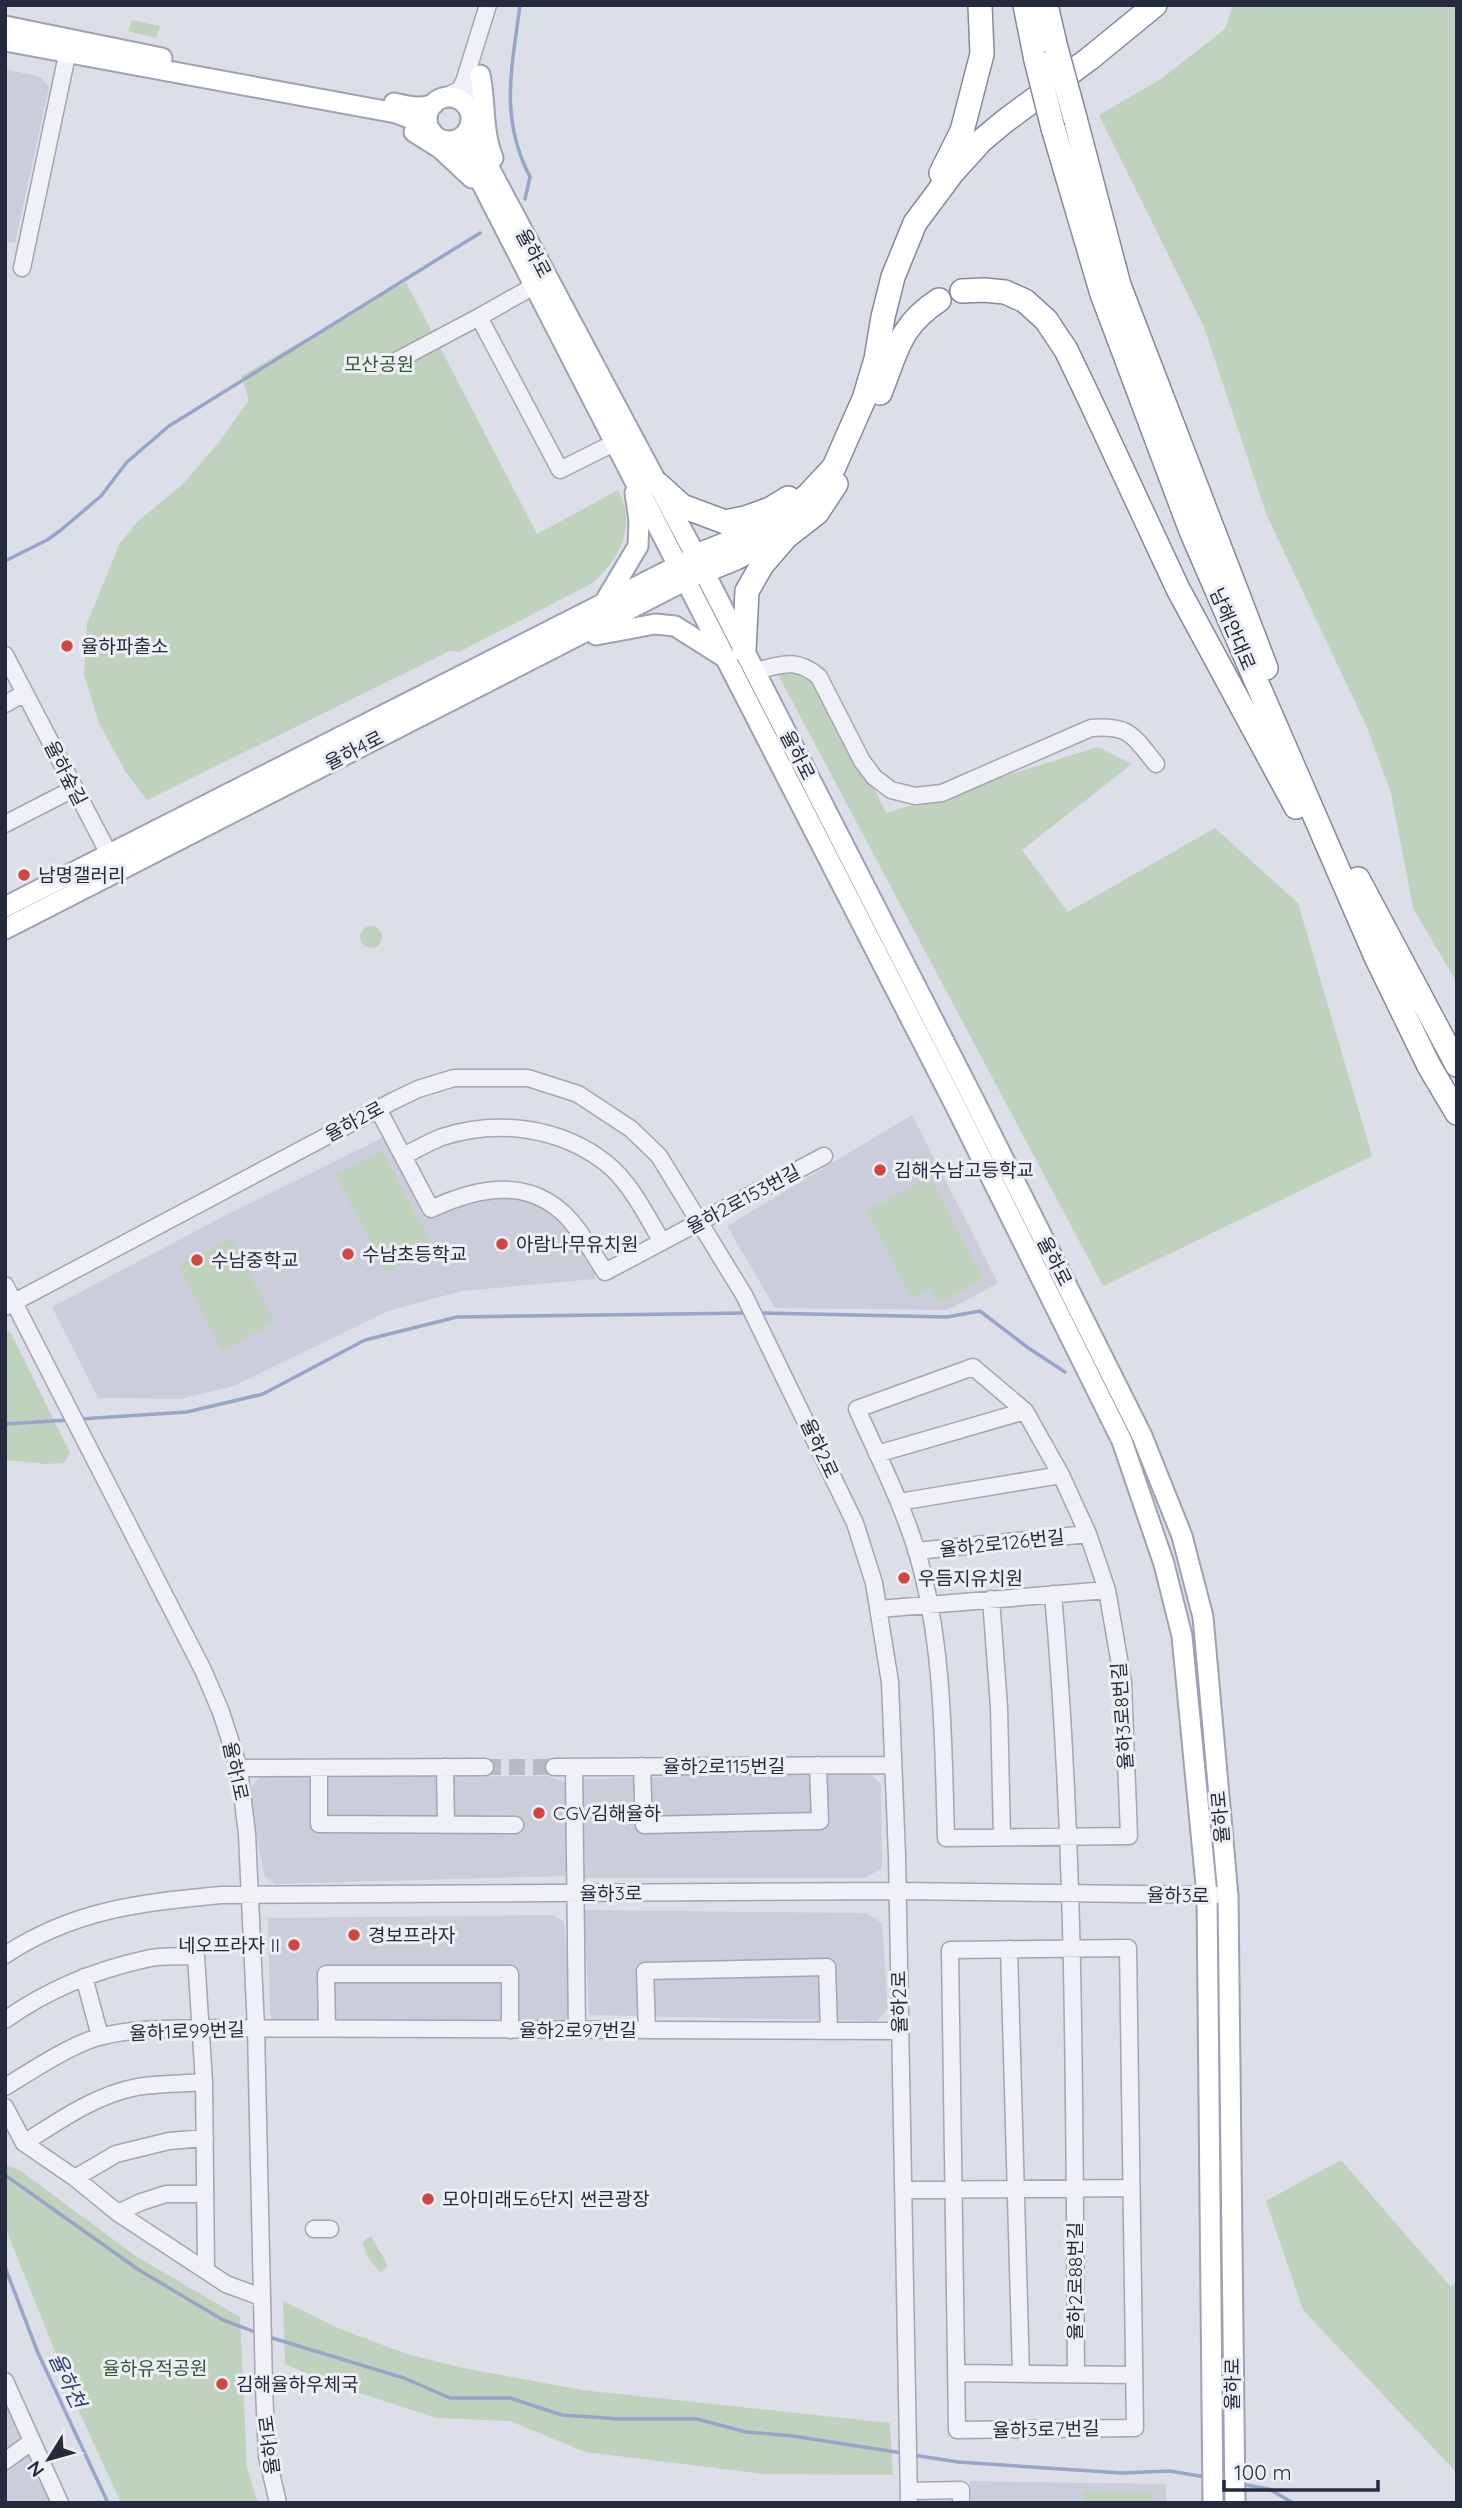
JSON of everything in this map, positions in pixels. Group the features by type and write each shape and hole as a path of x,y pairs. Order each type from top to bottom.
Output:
{"highway":[{"path":"734,654 747,591 762,565 786,537 817,513 835,475 864,399 876,359 893,277 915,223 962,131 982,54 980,5"},
{"path":"915,223 953,172 981,141 1155,5"},
{"path":"882,388 897,303 914,251 935,209 978,158 1039,109 1138,37 1174,5"},
{"name":"남해안대로","path":"1041,6 1056,48 1119,285 1276,692 1366,897 1457,1065"},
{"name":"남해안대로","path":"1041,6 1035,60 1053,128 1102,294 1191,531 1376,957 1429,1066 1457,1113"},
{"path":"962,292 1005,292 1025,301 1046,320 1066,351 1178,589 1376,957"},
{"path":"690,569 736,558 792,524 856,453 897,347 908,327 921,312 939,300"},
{"path":"658,485 682,506 725,522 770,509 835,475"}],"main road":[{"path":"5,26 69,47 409,117 422,123 445,141 464,134 471,115 468,108 457,99 415,107 69,47 5,41"},
{"path":"480,75 489,150 518,210 525,236"},
{"path":"314,98 340,110 396,124 418,134 441,149 466,171 493,206"},
{"path":"432,132 428,118 439,101"},
{"name":"율하로","path":"464,134 525,236 658,485 690,569"},
{"name":"율하로","path":"464,134 493,206 634,482 690,569 734,654 1122,1441 1164,1564 1182,1636 1207,1895 1213,2503"},
{"path":"604,603 638,546 639,522 634,482"},
{"name":"율하4로","path":"5,929 111,864 604,603 690,569"},
{"name":"율하4로","path":"5,907 111,864 565,642 690,569"},
{"path":"565,642 628,627 655,624 676,626 734,654"},
{"name":"율하로","path":"734,654 755,671 1136,1424 1182,1536 1203,1617 1227,1896 1234,2503"}],"street":[{"path":"468,108 480,75 487,11"},
{"path":"439,101 459,90 464,82 487,11"},
{"path":"22,268 69,47"},
{"name":"율하로","path":"396,360 534,286"},
{"path":"479,317 560,470 614,443"},
{"name":"율하숲길","path":"5,654 75,788 111,864"},
{"path":"755,671 790,663 807,667 819,677 862,761 874,777 891,790 915,796 942,793 1091,727 1109,726 1131,733 1156,764"},
{"path":"5,704 25,694"},
{"path":"5,824 75,788"},
{"name":"율하2로","path":"10,1305 378,1109 418,1089 454,1078 527,1078 561,1087 578,1094 631,1129 659,1156 744,1295 766,1338 855,1522 879,1609 890,1682 893,1765 909,2497"},
{"name":"율하2로153번길","path":"378,1109 430,1209 464,1194 495,1188 530,1193 548,1201 565,1215 578,1229 605,1272 824,1156"},
{"path":"403,1156 440,1138 471,1129 511,1128 550,1133 578,1144 607,1164 631,1190 662,1242"},
{"name":"율하1로","path":"5,1285 10,1305 55,1380 203,1670 222,1712 239,1768 247,1834 256,2029 267,2456 278,2503"},
{"name":"율하2로126번길","path":"929,1604 916,1551 898,1502 857,1409 973,1367 1025,1411 1061,1475 1088,1534 1107,1590"},
{"path":"877,1454 1025,1411"},
{"path":"898,1502 1061,1475"},
{"name":"율하2로126번길","path":"916,1551 1088,1534"},
{"path":"879,1609 1107,1590"},
{"name":"율하3로8번길","path":"929,1604 942,1700 946,1838 1129,1836 1123,1682 1107,1590"},
{"path":"1053,1594 1061,1688 1068,1837 1075,2189"},
{"path":"991,1599 999,1707 1002,1837"},
{"path":"642,1766 644,1825 820,1821 818,1765"},
{"name":"율하2로115번길","path":"554,1767 893,1765"},
{"path":"445,1767 446,1825"},
{"path":"239,1768 485,1767"},
{"path":"574,1767 577,2030"},
{"path":"319,1768 319,1825 515,1825"},
{"name":"율하3로","path":"5,1955 32,1938 87,1916 146,1902 250,1895 897,1892 1227,1896"},
{"name":"율하3로7번길","path":"1070,1948 1128,1948 1135,2428 957,2430 950,1950 1070,1948"},
{"path":"1009,1949 1021,2374"},
{"path":"5,2020 29,2003 84,1977 149,1958 196,1956 204,2082 206,2271"},
{"path":"647,2030 645,1971 827,1967 829,2031"},
{"path":"327,2029 326,1974 510,1974 510,2030"},
{"path":"84,1977 100,2036"},
{"name":"율하1로99번길","path":"5,2087 47,2061 100,2036 138,2029 256,2029"},
{"name":"율하2로97번길","path":"256,2029 900,2031"},
{"path":"24,2143 107,2095 138,2087 204,2082"},
{"path":"5,2107 24,2143 75,2178 118,2213 226,2284 261,2303"},
{"path":"75,2178 116,2154 169,2141 205,2138"},
{"path":"903,2190 1131,2188"},
{"name":"율하2로88번길","path":"1075,2189 1076,2374"},
{"path":"118,2213 166,2194 205,2194"},
{"path":"957,2374 1134,2375"},
{"path":"6,2387 56,2501"},
{"path":"5,2461 31,2442"},
{"path":"909,2497 961,2490 961,2503"}],"shaded area":[{"path":"5,69 41,77 49,87 15,243 5,241"},
{"name":"김해수남고등학교","path":"912,1115 998,1283 948,1310 775,1308 727,1226"},
{"path":"384,1137 425,1218 465,1199 509,1194 533,1202 548,1211 581,1246 595,1272 595,1279 462,1291 388,1311 234,1386 180,1399 98,1398 52,1307 230,1213"},
{"path":"842,1772 872,1775 881,1784 882,1868 865,1878 583,1878 580,1783 584,1779"},
{"path":"548,1776 566,1782 566,1876 275,1884 265,1877 250,1791 261,1777"},
{"path":"584,1910 866,1913 882,1923 888,2009 877,2021 589,2015"},
{"path":"553,1915 564,1922 571,2013 562,2022 272,2021 268,1918"},
{"path":"5,2397 53,2503 5,2503"},
{"path":"970,2481 1166,2484 1166,2503 971,2503"}],"green space":[{"path":"1233,5 1457,5 1457,983 1413,908 1391,793 1366,725 1267,516 1204,327 1099,115 1161,79 1225,29"},
{"path":"132,20 160,26 156,38 128,31"},
{"name":"모산공원","path":"406,282 537,534 618,490 626,516 626,529 618,552 593,583 459,652 450,651 147,800 125,771 99,723 84,675 87,623 120,543 138,521 183,484 218,443 249,400 241,376"},
{"path":"774,667 819,677 886,813 1098,747 1132,764 1022,850 1068,912 1215,828 1298,903 1372,1156 1103,1286"},
{"path":"371,926 381,933 382,937 375,947 371,948 361,941 360,937 367,927"},
{"path":"383,1151 434,1249 386,1273 336,1175"},
{"path":"930,1177 984,1279 937,1304 929,1289 912,1298 866,1211"},
{"path":"231,1238 275,1323 222,1350 178,1266"},
{"path":"5,1328 12,1335 70,1453 64,1463 5,1460"},
{"path":"1341,2160 1451,2287 1457,2280 1457,2473 1303,2310 1266,2201"},
{"name":"율하유적공원","path":"5,2165 18,2169 137,2257 240,2317 247,2468 258,2503 121,2503 79,2411 5,2227"},
{"path":"371,2236 386,2262 387,2267 380,2272 369,2259 362,2242"},
{"path":"283,2301 338,2328 407,2354 463,2368 582,2390 890,2423 893,2475 764,2474 585,2452 510,2421 437,2418 340,2387 285,2364"},
{"path":"1084,2491 1153,2493 1153,2503 1083,2503"}],"waterway":[{"path":"520,5 510,92 514,134 530,177 525,199"},
{"path":"5,561 61,530 101,496 127,462 169,426 480,233"},
{"path":"758,1313 947,1317 980,1311 1065,1372"},
{"path":"80,1419 187,1412 263,1394 365,1340 457,1317 747,1313"},
{"path":"5,1424 69,1420"},
{"path":"5,2175 139,2270 223,2320 258,2333"},
{"name":"율하천","path":"5,2267 38,2353 108,2503"},
{"path":"269,2337 404,2378 450,2398 510,2398 562,2415 620,2419 697,2419 746,2432 793,2436 902,2453"},
{"path":"913,2455 958,2462 1122,2473 1170,2471 1205,2477"},
{"path":"1240,2484 1269,2489 1293,2503"}],"tunnel":[{"path":"485,1767 554,1767"}],"place":[{"name":"율하파출소","path":"67,646"},
{"name":"남명갤러리","path":"24,875"},
{"name":"김해수남고등학교","path":"880,1170"},
{"name":"아람나무유치원","path":"502,1244"},
{"name":"수남초등학교","path":"348,1254"},
{"name":"수남중학교","path":"197,1260"},
{"name":"우듬지유치원","path":"904,1578"},
{"name":"CGV김해율하","path":"539,1813"},
{"name":"경보프라자","path":"354,1935"},
{"name":"네오프라자 II","path":"294,1945"},
{"name":"모아미래도6단지 썬큰광장","path":"428,2199"},
{"name":"김해율하우체국","path":"222,2384"}]}
